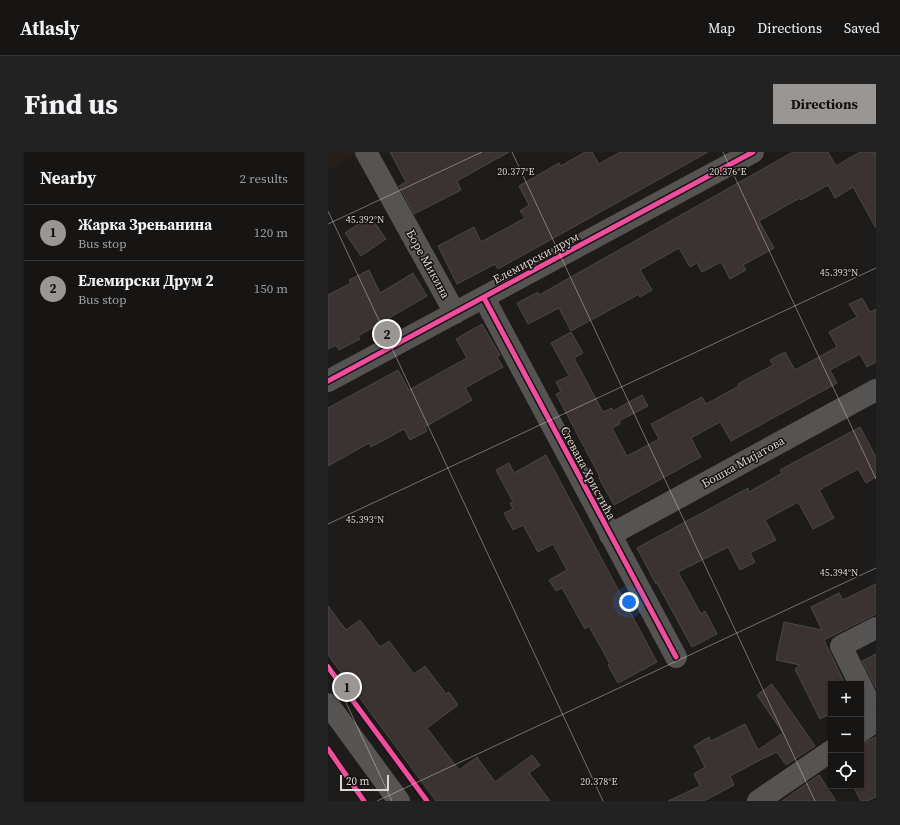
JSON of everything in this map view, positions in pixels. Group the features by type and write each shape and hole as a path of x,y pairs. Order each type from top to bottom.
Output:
{"main road":[{"path":"328,704 399,801"}],"street":[{"name":"Боре Микина","path":"366,152 455,313"},
{"name":"Елемирски друм","path":"328,381 753,152"},
{"name":"Стевана Христића","path":"484,298 676,657"},
{"name":"Бошка Мијатова","path":"610,535 876,390"},
{"path":"859,681 841,646 876,628"},
{"path":"864,691 876,716"},
{"path":"864,729 876,721"},
{"path":"758,801 828,753"}],"shaded area":[{"path":"328,152 357,152 358,153 328,170"}],"building":[{"path":"390,152 509,152 457,181 461,190 414,214 399,186 406,182"},
{"path":"585,152 592,152 599,164 620,152 708,152 498,269 495,264 457,284 438,246 474,227 481,242 525,218 520,211 529,205 519,186 559,163 561,166"},
{"path":"793,152 828,152 836,166 860,152 876,152 876,228 853,187 835,198 828,185 801,200 800,198 759,221 774,248 743,265 746,270 730,279 721,262 702,272 697,263 690,267 679,248 640,270 652,290 640,297 639,294 571,331 559,308 528,324 517,303 538,292 539,295"},
{"path":"370,216 386,239 361,256 345,233"},
{"path":"369,270 380,293 413,273 427,296 358,336 360,339 339,350 336,345 328,349 328,295 351,283 349,280"},
{"path":"862,298 870,312 876,309 876,362 867,367 860,354 830,370 837,383 731,441 720,422 691,438 701,457 614,505 556,394 561,392 556,382 569,376 551,343 571,332 583,353 574,358 603,412 612,408 613,411 642,395 648,406 619,421 620,424 612,428 627,456 659,439 651,424 702,397 706,404 773,365 770,360 785,352 795,370 837,347 829,332 857,317 849,304"},
{"path":"482,324 500,355 497,357 503,367 465,388 472,400 425,427 427,431 410,440 404,429 371,447 369,443 328,466 328,408 398,370 409,390 467,358 456,339"},
{"path":"860,427 876,457 876,477 866,483 858,469 819,490 834,518 813,529 798,502 765,520 776,540 750,553 755,562 740,570 728,547 678,572 701,614 705,611 717,634 692,647 637,548 748,488 749,492 782,473 780,470"},
{"path":"546,455 657,662 618,683 608,665 610,664 589,626 585,629 562,588 556,591 549,580 567,570 553,544 538,552 523,525 513,530 504,513 513,509 510,503 513,502 496,470 509,463 514,473"},
{"path":"876,584 876,614 824,640 844,681 828,681 828,715 820,719 795,669 800,665 776,660 784,622 822,630 811,607 839,593 843,600"},
{"path":"328,606 346,630 360,620 380,647 389,641 414,674 425,666 446,694 449,692 458,705 427,728 459,770 477,757 495,782 532,755 540,765 529,773 550,801 436,801 328,655"},
{"path":"876,654 876,688 862,661"},
{"path":"772,684 815,746 786,765 777,752 762,759 730,776 734,785 704,801 668,801 700,786 694,774 705,767 694,746 709,737 711,741 745,724 758,750 783,733 757,695"},
{"path":"876,737 876,797 867,801 861,801 855,789 864,789 864,743"},
{"path":"819,775 836,801 782,801"}],"cycle path":[{"path":"328,381 753,152"},
{"path":"484,298 676,657"},
{"path":"328,667 427,801"},
{"path":"328,749 364,801"}],"place":[{"name":"Елемирски Друм 2","path":"387,334"},
{"name":"Жарка Зрењанина","path":"347,687"}]}
